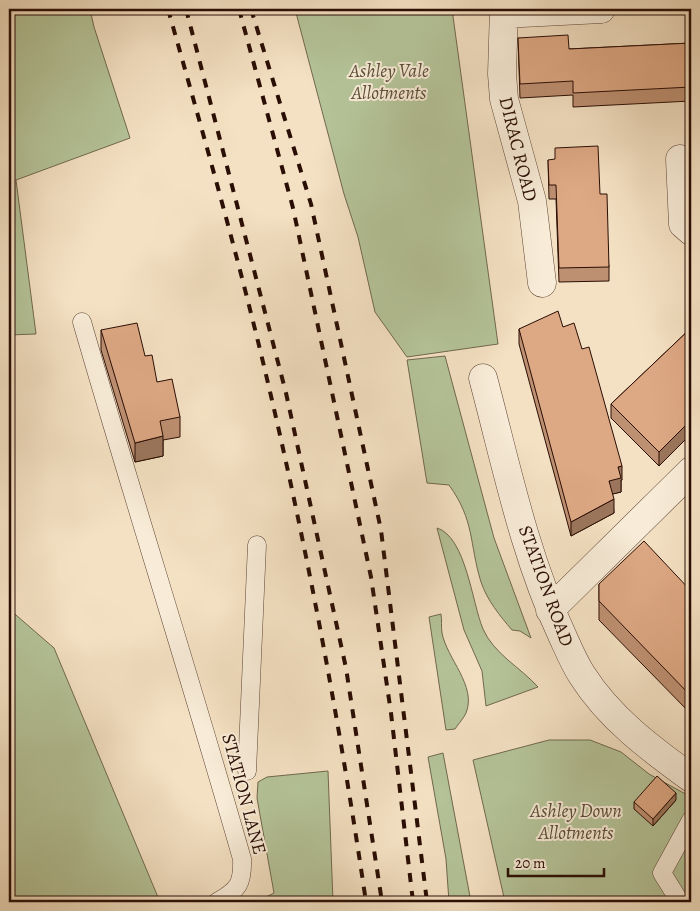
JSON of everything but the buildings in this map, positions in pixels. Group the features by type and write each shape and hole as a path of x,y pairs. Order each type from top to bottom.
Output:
{"street":[{"name":"DIRAC ROAD","path":"542,283 532,201 504,99 502,74 504,11 601,9"},
{"path":"680,159 683,224 691,231"},
{"name":"STATION ROAD","path":"483,378 530,552 550,610 576,666 596,694 620,721 691,778"},
{"path":"550,610 691,471"}],"lane":[{"name":"STATION LANE","path":"82,322 134,502 193,687 242,859 243,876 235,891 217,902"},
{"path":"248,771 257,545"},
{"path":"680,902 662,873 691,820"}],"green space":[{"path":"9,9 90,9 94,27 130,138 16,180 36,334 9,335"},
{"name":"Ashley Vale Allotments","path":"295,9 452,9 498,344 407,357 375,312 358,237 344,194"},
{"path":"445,356 494,538 531,638 520,631 512,630 490,601 481,582 467,521 449,485 427,483 407,360"},
{"path":"437,528 447,534 455,544 467,572 479,618 488,638 500,653 538,687 486,706 482,671 464,630"},
{"path":"9,609 54,648 160,902 9,902"},
{"path":"441,614 442,633 445,643 468,693 465,715 455,729 446,730 429,617"},
{"name":"Ashley Down Allotments","path":"549,740 590,740 621,752 649,774 691,797 691,902 505,902 473,760"},
{"path":"443,753 471,902 449,902 446,859 428,757"},
{"path":"328,771 333,902 256,902 274,893 257,798 258,782 267,777"}],"railway":[{"path":"168,9 235,250 299,522 324,648 366,902"},
{"path":"186,9 286,393 346,668 382,902"},
{"path":"239,9 293,208 371,577 391,713 413,902"},
{"path":"251,9 311,204 381,530 427,902"}]}
